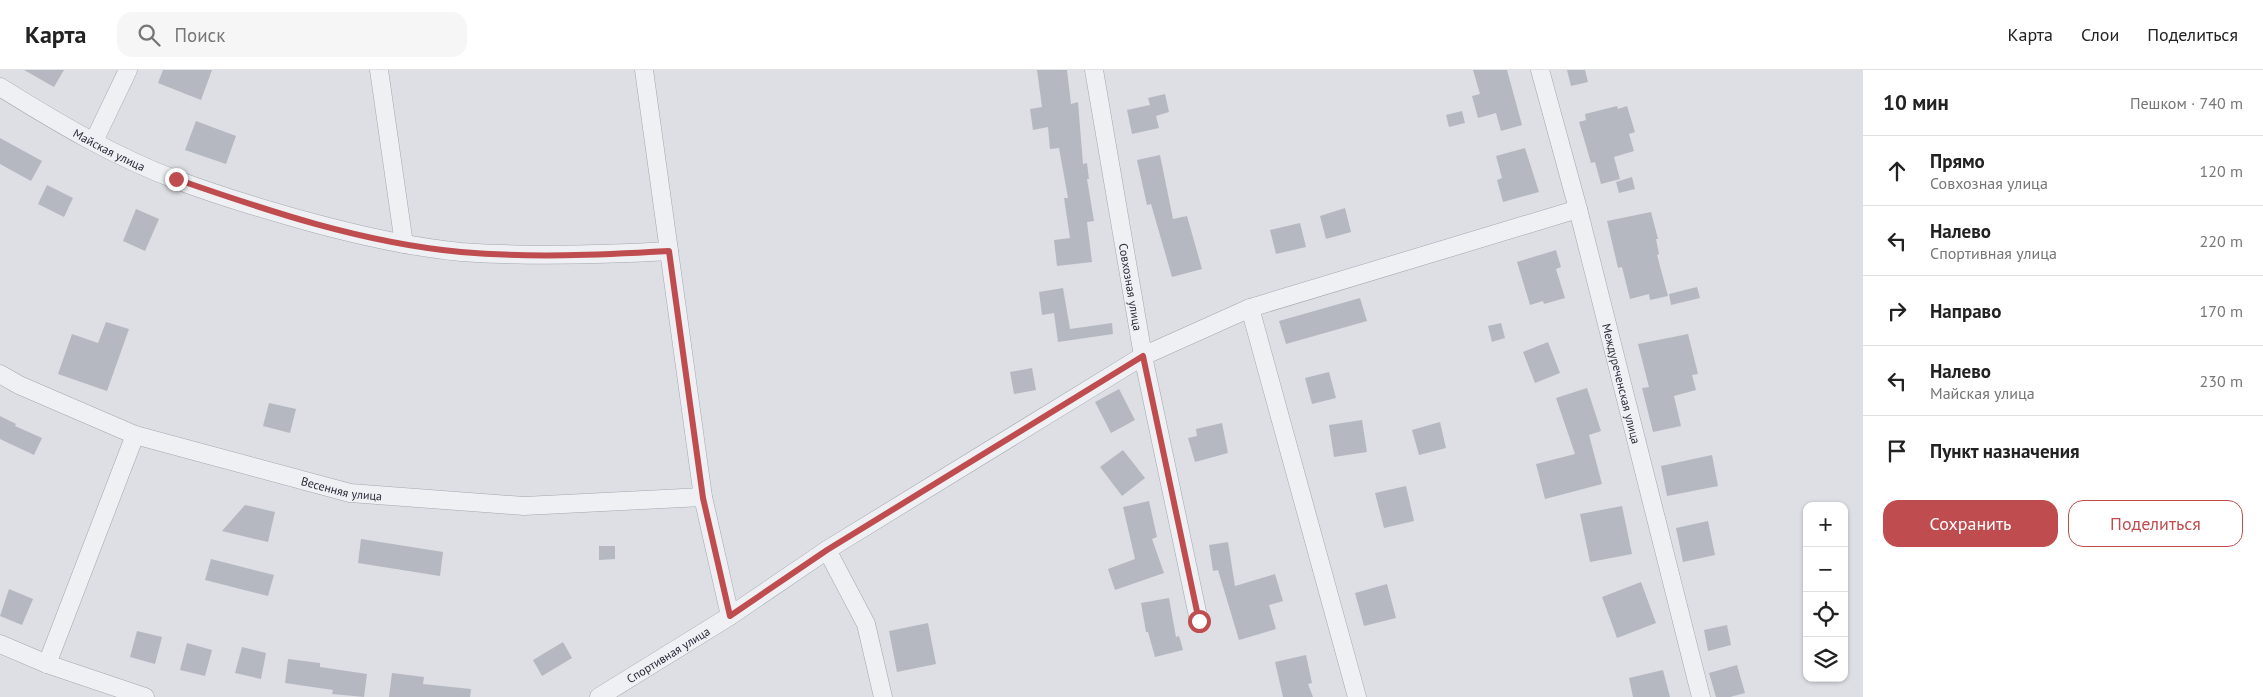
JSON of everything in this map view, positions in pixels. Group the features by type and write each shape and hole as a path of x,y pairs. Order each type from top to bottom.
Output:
{"street":[{"path":"94,141 128,70"},
{"path":"378,70 404,244"},
{"path":"644,70 703,498 730,616"},
{"name":"Совхозная улица","path":"1094,70 1143,356 1199,621"},
{"name":"Междуреченская улица","path":"1540,70 1578,209 1701,697"},
{"name":"Майская улица","path":"0,87 38,111 94,141 176,179 251,206 340,230 404,244 460,252 578,256 669,251"},
{"name":"Спортивная улица","path":"599,697 730,616 827,550 1143,356 1250,308 1578,209"},
{"path":"1250,308 1357,697"},
{"name":"Весенняя улица","path":"0,374 19,385 135,434 350,493 524,506 703,498"},
{"path":"48,664 135,434"},
{"path":"827,550 866,624 883,697"},
{"path":"0,644 48,664 145,697"}],"building":[{"path":"24,70 64,70 54,87"},
{"path":"163,70 212,70 201,100 158,83"},
{"path":"1037,70 1067,70 1071,104 1078,102 1083,164 1087,163 1089,179 1087,179 1094,221 1087,222 1092,262 1057,266 1054,240 1070,238 1064,198 1068,198 1059,148 1050,149 1048,127 1033,130 1030,109 1042,107"},
{"path":"1473,70 1507,70 1522,125 1501,131 1496,113 1478,118 1472,96 1480,94"},
{"path":"1567,70 1585,70 1588,82 1571,86"},
{"path":"1165,94 1169,112 1156,116 1159,128 1132,134 1127,110 1150,105 1148,98"},
{"path":"1617,106 1618,109 1627,106 1635,132 1629,134 1634,151 1614,157 1620,179 1601,184 1595,162 1591,163 1579,122 1586,120 1585,114"},
{"path":"1462,111 1465,123 1449,127 1446,115"},
{"path":"196,121 236,136 226,164 185,150"},
{"path":"0,138 42,161 31,181 0,164"},
{"path":"1525,148 1539,192 1503,202 1497,180 1502,178 1496,156"},
{"path":"1160,155 1173,219 1187,216 1202,269 1172,277 1151,204 1147,205 1137,160"},
{"path":"1632,177 1635,189 1619,193 1616,182"},
{"path":"47,185 73,198 64,217 38,204"},
{"path":"1345,208 1351,232 1326,239 1320,216"},
{"path":"136,209 159,219 145,251 123,241"},
{"path":"1651,212 1658,239 1656,239 1659,254 1657,255 1668,296 1650,300 1649,294 1630,299 1622,267 1618,268 1607,221"},
{"path":"1300,223 1306,247 1276,254 1270,230"},
{"path":"1556,250 1561,267 1556,269 1565,298 1544,304 1543,301 1530,305 1517,262"},
{"path":"1697,287 1700,298 1671,305 1669,294"},
{"path":"1063,288 1070,329 1112,323 1113,334 1058,342 1054,313 1042,315 1039,292"},
{"path":"1360,298 1367,321 1286,344 1279,321"},
{"path":"106,322 129,329 107,391 58,374 72,334 98,343"},
{"path":"1501,323 1505,338 1492,342 1488,326"},
{"path":"1688,334 1698,374 1692,375 1696,390 1674,396 1681,426 1653,432 1642,388 1649,387 1638,344"},
{"path":"1548,342 1560,373 1535,383 1523,352"},
{"path":"1032,368 1036,390 1014,394 1010,372"},
{"path":"1329,372 1336,398 1312,404 1305,378"},
{"path":"1587,388 1601,431 1589,435 1602,484 1545,499 1536,464 1575,454 1556,398"},
{"path":"1119,389 1135,420 1111,433 1095,402"},
{"path":"269,403 296,409 290,433 263,426"},
{"path":"0,416 16,424 15,426 42,438 34,455 0,439"},
{"path":"1362,420 1367,452 1334,457 1329,425"},
{"path":"1440,422 1446,448 1419,455 1412,430"},
{"path":"1222,423 1228,453 1195,462 1188,438 1197,436 1196,429"},
{"path":"1123,450 1145,478 1122,496 1100,467"},
{"path":"1712,455 1718,486 1667,496 1661,466"},
{"path":"1406,486 1414,521 1384,528 1375,493"},
{"path":"1149,501 1157,537 1152,539 1164,573 1115,590 1108,569 1135,559 1123,507"},
{"path":"245,505 275,512 268,542 222,531"},
{"path":"1622,506 1632,554 1590,562 1580,514"},
{"path":"1708,521 1715,555 1683,562 1676,528"},
{"path":"361,539 443,552 440,576 358,563"},
{"path":"1228,542 1235,586 1275,574 1283,601 1269,605 1276,629 1239,640 1218,570 1213,571 1209,545"},
{"path":"599,546 615,546 615,559 599,560"},
{"path":"211,559 274,575 268,596 205,580"},
{"path":"1641,582 1656,623 1617,638 1602,597"},
{"path":"1387,584 1396,618 1364,626 1355,593"},
{"path":"9,589 33,599 22,625 0,616"},
{"path":"1169,598 1176,637 1179,636 1183,650 1155,657 1148,632 1146,632 1141,603"},
{"path":"928,623 936,664 897,672 889,631"},
{"path":"1727,625 1731,645 1708,651 1704,630"},
{"path":"137,631 162,637 155,664 130,657"},
{"path":"563,642 572,658 542,676 533,660"},
{"path":"187,643 212,650 205,676 180,670"},
{"path":"242,647 266,653 261,679 235,673"},
{"path":"1306,655 1312,683 1308,684 1313,697 1283,697 1275,662"},
{"path":"288,659 320,663 320,667 367,674 364,697 332,694 333,690 285,683"},
{"path":"1737,665 1745,693 1730,697 1716,697 1709,673"},
{"path":"1663,670 1670,697 1633,697 1629,678"},
{"path":"392,673 424,677 423,684 471,689 470,697 389,697"}],"route":[{"path":"176,179 251,206 340,230 404,244 460,252 518,255 578,256 669,251 703,498 730,616 827,550 1143,356 1199,621"}]}
